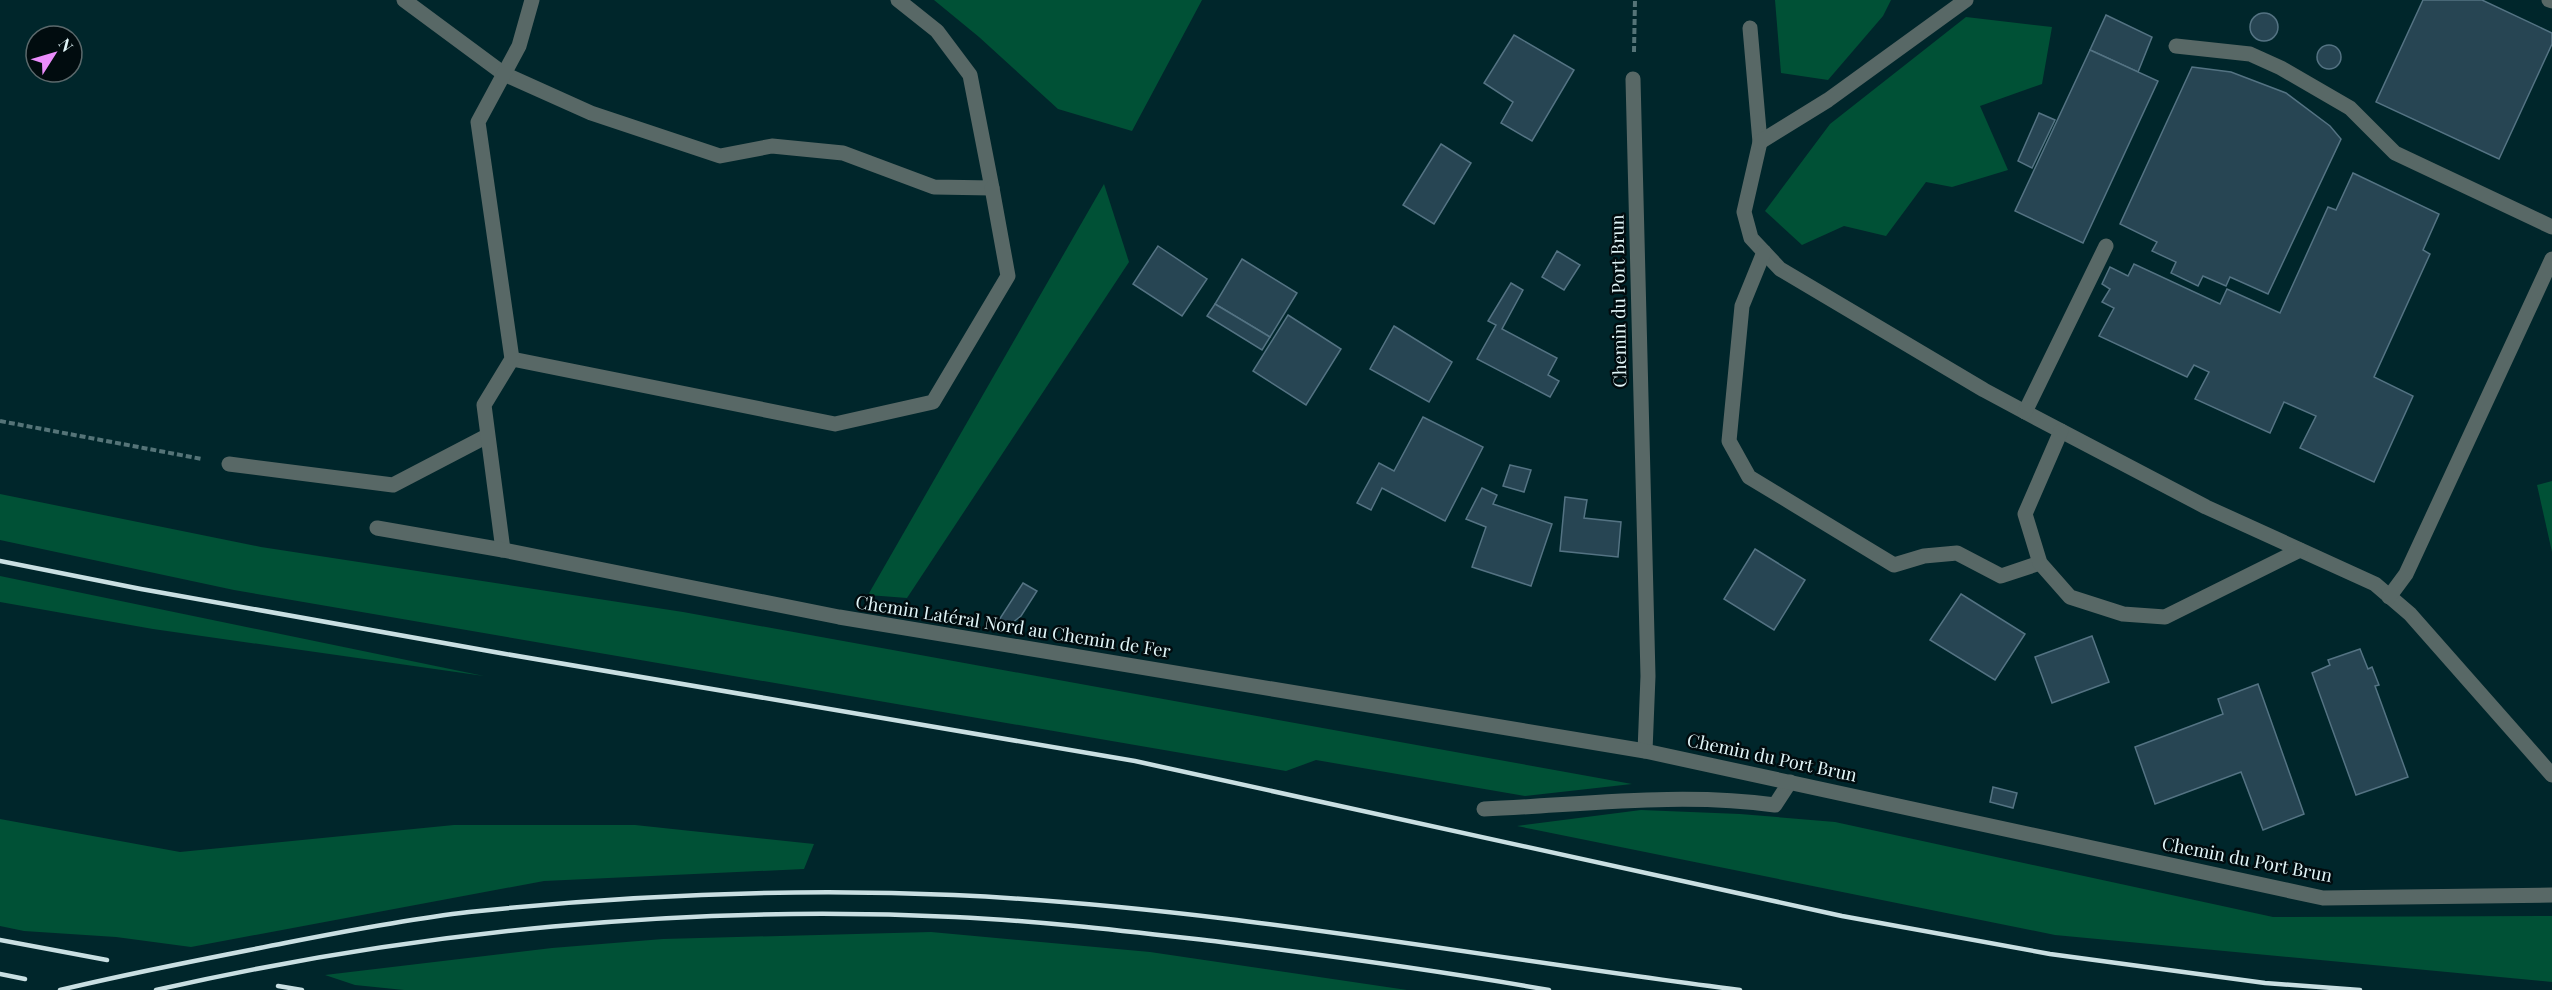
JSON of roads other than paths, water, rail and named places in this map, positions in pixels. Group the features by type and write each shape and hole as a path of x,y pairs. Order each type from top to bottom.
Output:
{"street":[{"path":"404,0 504,74 591,113 720,156 772,146 843,153 934,187 992,188"},
{"path":"503,550 484,405 512,359 478,122 519,46 532,0"},
{"path":"512,359 835,424 933,402 1008,276 970,75 937,31 898,0"},
{"path":"1760,142 1828,100 1966,0"},
{"path":"1750,28 1760,142 1744,212 1751,238 1780,269 2025,412 2206,507 2375,584 2410,614 2552,775"},
{"path":"2176,46 2250,54 2281,68 2350,108 2395,153 2552,227"},
{"name":"Chemin du Port Brun","path":"1633,79 1648,676 1645,751 2323,898 2552,894"},
{"path":"2025,412 2106,246"},
{"path":"1764,252 1742,306 1729,441 1749,477 1894,565 1924,556 1957,553 2001,576 2040,562"},
{"path":"2389,597 2406,574 2552,258"},
{"path":"2061,431 2025,514 2040,562 2070,597 2123,614 2165,618 2300,550"},
{"path":"229,464 393,485 487,436"},
{"name":"Chemin Latéral Nord au Chemin de Fer","path":"377,528 503,550 839,618 1645,751"},
{"path":"1484,809 1650,801 1741,801 1775,806 1790,782"}],"railway":[{"path":"0,561 141,589 500,653 1135,761 1842,916 2050,954 2265,983 2360,990"},
{"path":"60,990 308,939 446,915 650,897 833,892 954,895 1151,910 1740,990"},
{"path":"156,990 254,969 353,952 553,926 754,915 855,914 988,919 1122,931 1345,958 1549,990"},
{"path":"0,940 107,960"},
{"path":"0,974 25,979"},
{"path":"278,986 302,990"}]}
